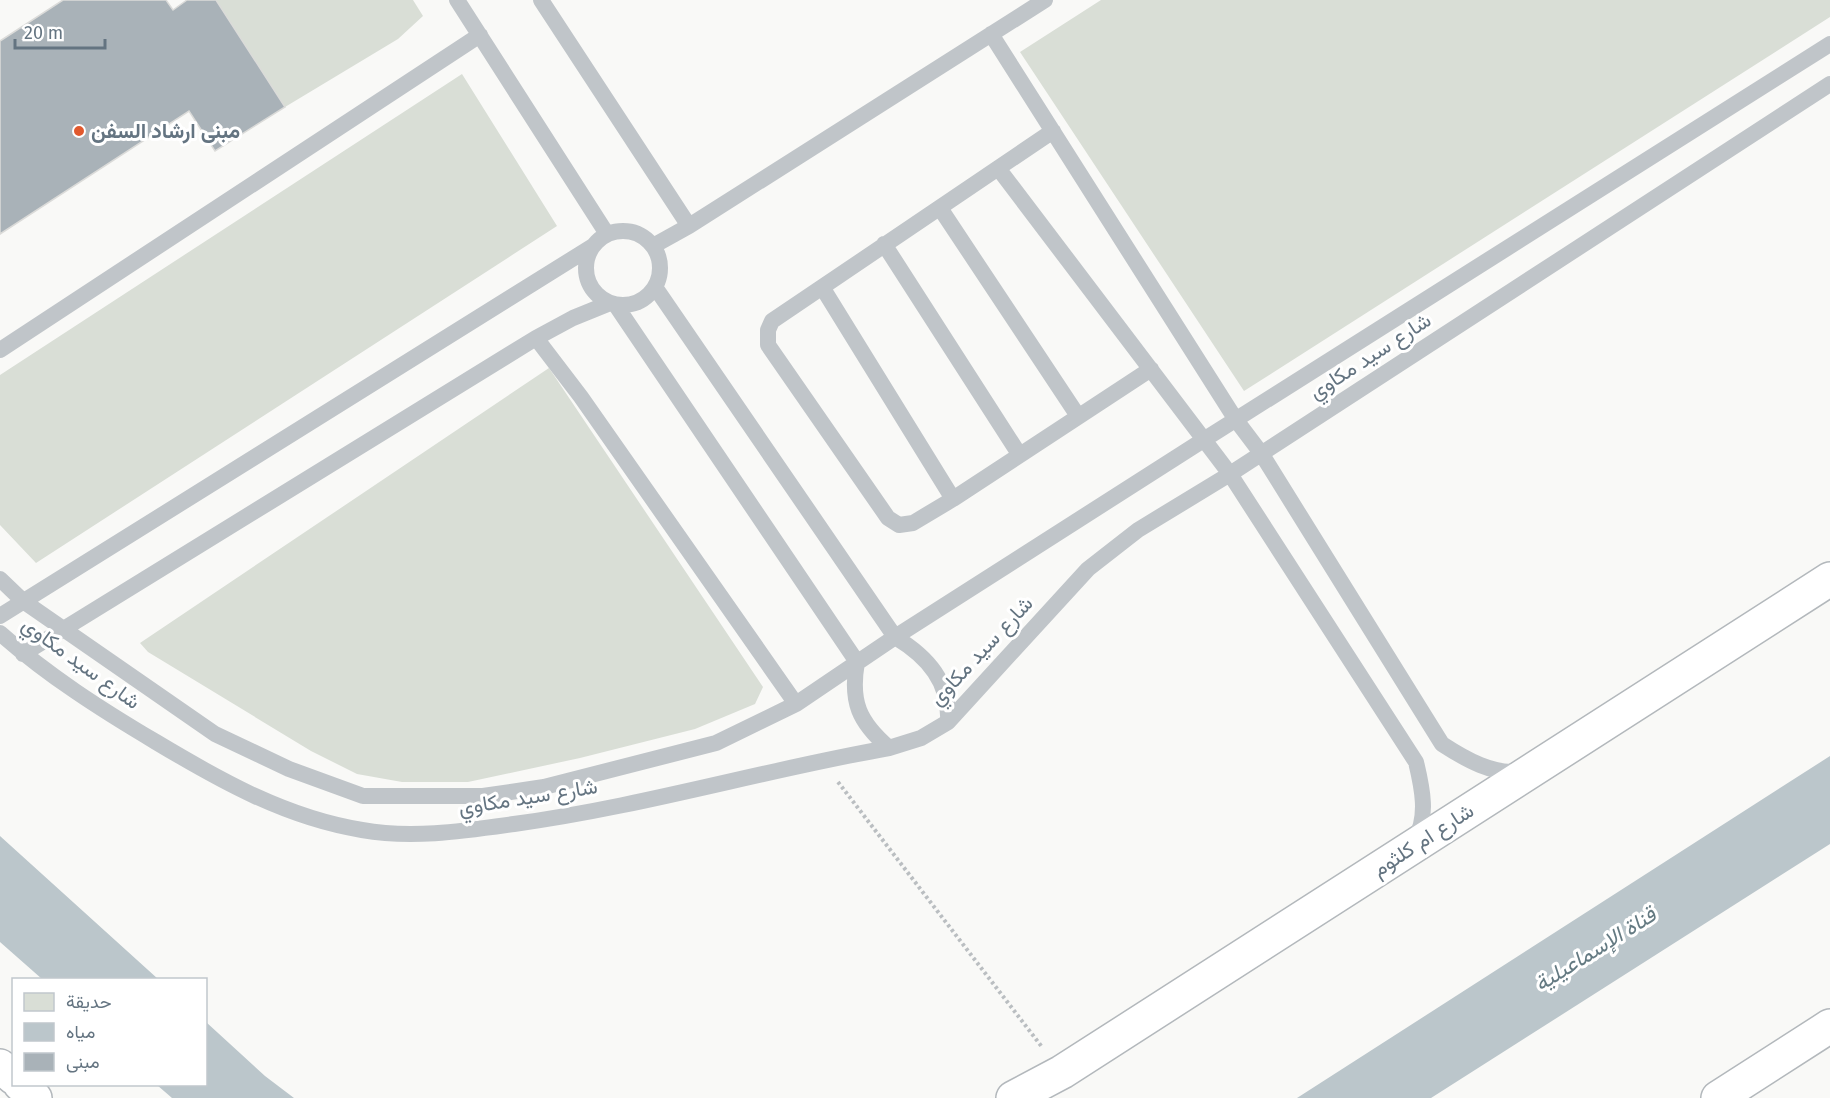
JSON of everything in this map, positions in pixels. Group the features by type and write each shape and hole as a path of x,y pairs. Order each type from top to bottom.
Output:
{"highway":[{"name":"شارع ام كلثوم","path":"1013,1098 1062,1072 1830,579"},
{"path":"1718,1098 1830,1026"},
{"path":"0,1066 12,1076"},
{"path":"22,1086 35,1098"}],"lane":[{"path":"457,0 607,234"},
{"path":"541,0 689,226"},
{"path":"653,246 689,226 1045,0"},
{"path":"991,34 1236,420 1261,453 1442,744 1463,758 1487,768 1512,773 1534,768"},
{"path":"0,350 480,35"},
{"name":"شارع سيد مكاوي","path":"0,579 22,601 215,734 289,770 363,795 483,796 544,787 716,743 796,704 895,637 1205,439 1830,44"},
{"name":"شارع سيد مكاوي","path":"0,633 23,654 109,714 246,793 303,817 363,831 424,834 554,819 889,748 921,738 948,722 1088,569 1138,530 1230,474 1830,84"},
{"path":"1053,131 772,321 767,339 772,350 893,522 906,525 953,499 1151,369"},
{"path":"998,168 1230,474 1416,762 1422,785 1423,809 1419,832 1408,849"},
{"path":"940,208 1078,416"},
{"path":"0,616 593,246 607,234 632,232 644,237 653,246 659,259 660,273 655,287 638,302 613,303 573,318 536,338 23,654"},
{"path":"885,244 1019,454"},
{"path":"593,246 587,262 588,279 596,293 613,303 857,662 854,682 855,703 863,721 889,748"},
{"path":"655,287 895,637 915,649 932,665 943,685 949,708 948,722"},
{"path":"822,287 953,499"},
{"path":"536,338 581,397 796,704"}],"path":[{"path":"823,762 1062,1072"}],"green space":[{"path":"216,0 413,0 423,16 398,39 285,107"},
{"path":"1101,0 1830,0 1830,17 1244,391 1020,52"},
{"path":"462,74 557,226 36,563 0,525 0,375"},
{"path":"549,368 763,687 755,704 695,729 580,758 468,782 402,782 357,774 311,751 148,652 140,643"}],"water":[{"name":"قناة الإسماعيلية","path":"1830,756 1830,844 1431,1098 1297,1098"},
{"path":"0,836 157,978 41,978 0,942"},
{"path":"207,1023 265,1076 294,1098 172,1098 158,1086 207,1086"}],"building":[{"name":"مبنى ارشاد السفن","path":"63,0 166,0 173,10 187,0 216,0 285,107 215,151 189,111 0,234 0,41"}],"place":[{"name":"مبنى ارشاد السفن","path":"79,131"}]}
